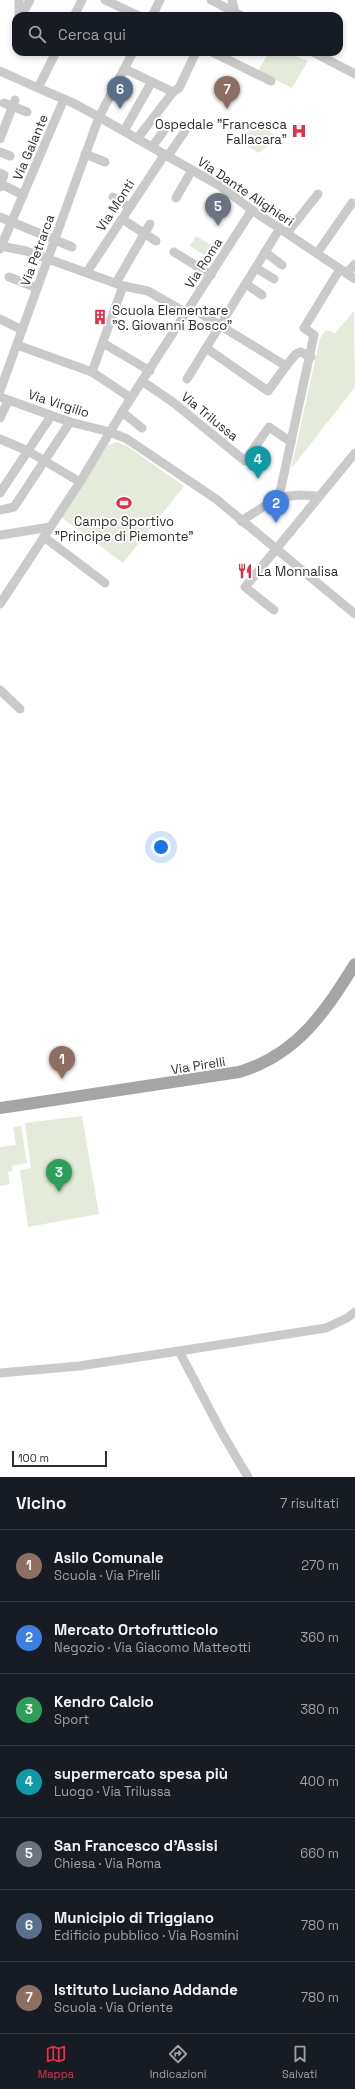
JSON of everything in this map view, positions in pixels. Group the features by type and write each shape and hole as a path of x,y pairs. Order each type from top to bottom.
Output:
{"main road":[{"name":"Via Pirelli","path":"0,1108 216,1076 253,1068 282,1052 309,1030 329,1005 355,964"}],"street":[{"path":"19,0 20,12"},
{"path":"22,12 30,0"},
{"path":"76,12 82,0"},
{"path":"106,0 120,3 133,12"},
{"path":"154,12 160,0"},
{"path":"211,0 235,12"},
{"path":"232,0 238,12"},
{"path":"0,71 38,88 54,56"},
{"name":"Via Petrarca","path":"0,391 99,117 131,56"},
{"path":"137,139 173,92 179,88 194,56"},
{"path":"220,56 271,81"},
{"path":"321,56 355,74"},
{"path":"125,68 151,83 173,92"},
{"path":"124,131 151,83"},
{"name":"Via Dante Alighieri","path":"38,88 64,99 99,117 220,186 252,210 318,252 355,279"},
{"name":"Via Galante","path":"0,247 64,99"},
{"path":"4,103 14,104 27,112"},
{"path":"0,139 14,104"},
{"path":"152,147 165,129"},
{"name":"Via Monti","path":"87,272 129,206 185,131"},
{"path":"0,152 10,156"},
{"path":"85,154 105,162"},
{"path":"176,198 192,170"},
{"path":"2,174 0,186 23,195"},
{"path":"187,379 265,252 318,194"},
{"path":"113,197 129,206"},
{"path":"318,252 352,203"},
{"name":"Via Roma","path":"0,604 80,482 122,412 150,371 252,210"},
{"path":"0,217 72,247"},
{"path":"122,219 156,241"},
{"path":"92,372 103,343 120,284 150,224"},
{"path":"0,247 26,251 120,284 148,291 220,325 286,366"},
{"path":"174,252 211,275"},
{"path":"265,252 282,265"},
{"path":"279,497 314,335 304,328 343,271 355,264"},
{"path":"256,268 274,279"},
{"path":"9,277 37,288"},
{"path":"246,284 262,294"},
{"path":"0,318 22,330"},
{"path":"103,343 150,371"},
{"path":"17,345 92,372 131,398"},
{"path":"206,348 268,391 296,354 301,352 310,357"},
{"name":"Via Trilussa","path":"142,381 174,402 245,461 269,427 291,442"},
{"path":"0,418 4,399"},
{"name":"Via Virgilio","path":"4,399 51,416 110,432 127,439 210,495 355,614"},
{"path":"122,412 142,428"},
{"path":"0,493 51,416"},
{"path":"0,510 14,507 70,422"},
{"path":"0,440 28,451 80,482"},
{"path":"274,610 245,587 318,496 354,457"},
{"path":"241,521 279,497 300,494 318,496"},
{"path":"0,536 51,527"},
{"path":"44,537 105,583"},
{"path":"0,690 20,709"},
{"path":"0,1373 79,1366 326,1328 347,1318 355,1312"},
{"path":"179,1351 218,1426 248,1477"}],"green space":[{"path":"267,56 296,56 308,61 292,88 258,71"},
{"path":"259,122 274,135 272,142 258,153 245,144 242,138 244,134"},
{"path":"196,236 214,247 207,257 190,246"},
{"path":"354,311 355,387 291,469 320,338 326,330 335,333"},
{"name":"Campo Sportivo \"Principe di Piemonte\"","path":"117,442 127,446 184,486 123,563 61,517 108,445"},
{"path":"82,1116 99,1214 28,1227 20,1170 31,1168 25,1123"},
{"path":"21,1126 27,1163 12,1166 13,1171 8,1172 10,1184 0,1186 0,1147 16,1145 13,1127"}],"place":[{"name":"Municipio di Triggiano","path":"120,109"},
{"name":"Istituto Luciano Addande","path":"227,109"},
{"name":"Ospedale \"Francesca Fallacara\"","path":"299,131"},
{"name":"San Francesco d'Assisi","path":"218,226"},
{"name":"Scuola Elementare \"S. Giovanni Bosco\"","path":"100,317"},
{"name":"supermercato spesa più","path":"258,479"},
{"name":"Campo Sportivo \"Principe di Piemonte\"","path":"124,503"},
{"name":"Mercato Ortofrutticolo","path":"276,523"},
{"name":"La Monnalisa","path":"245,571"},
{"name":"Asilo Comunale","path":"62,1079"},
{"name":"Kendro Calcio","path":"59,1192"}]}
